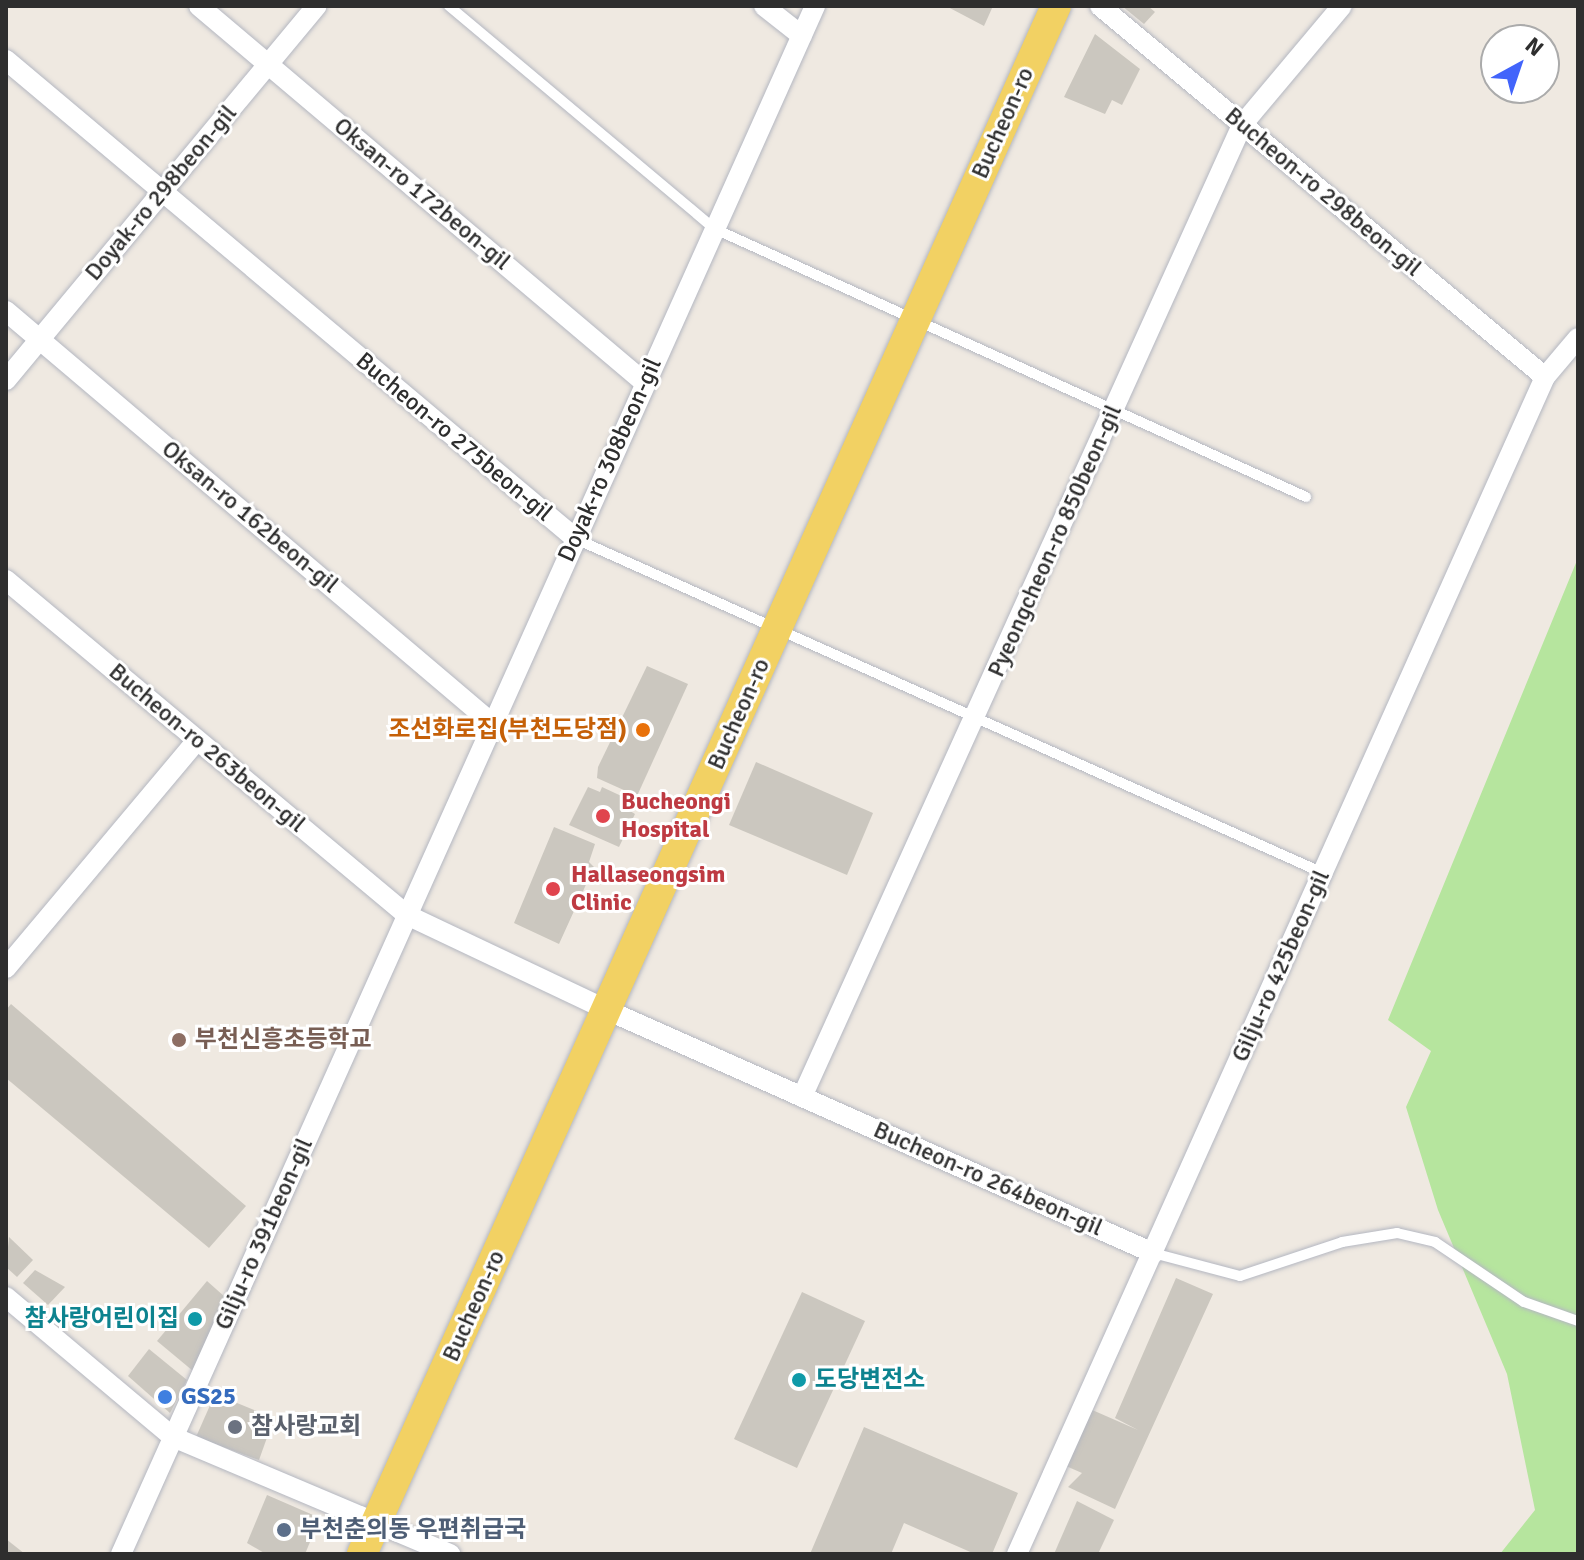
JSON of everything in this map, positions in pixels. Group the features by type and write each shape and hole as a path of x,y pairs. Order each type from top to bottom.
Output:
{"main road":[{"name":"Bucheon-ro","path":"362,1554 1056,6"}],"street":[{"name":"Oksan-ro 172beon-gil","path":"199,6 644,382"},
{"name":"Doyak-ro 298beon-gil","path":"6,380 317,6"},
{"path":"764,6 802,36"},
{"name":"Doyak-ro 308beon-gil","path":"407,915 815,6"},
{"name":"Bucheon-ro 298beon-gil","path":"1100,6 1545,377"},
{"name":"Pyeongcheon-ro 850beon-gil","path":"802,1097 1242,125 1342,6"},
{"name":"Bucheon-ro 275beon-gil","path":"6,60 576,539"},
{"name":"Oksan-ro 162beon-gil","path":"6,311 493,724"},
{"name":"Gilju-ro 425beon-gil","path":"1017,1554 1545,377 1578,338"},
{"name":"Bucheon-ro 263beon-gil","path":"6,580 407,915"},
{"path":"6,968 197,740"},
{"name":"Bucheon-ro 264beon-gil","path":"407,915 607,1010 1153,1253"},
{"name":"Gilju-ro 391beon-gil","path":"121,1554 407,915"},
{"path":"6,1297 173,1437 450,1554"}],"lane":[{"path":"449,6 715,229 1306,497"},
{"name":"Bucheon-ro 275beon-gil","path":"576,539 1323,873"},
{"name":"Bucheon-ro 264beon-gil","path":"1153,1253 1240,1276 1342,1242 1397,1233 1435,1242 1524,1302 1578,1321"}],"green space":[{"path":"1578,558 1578,1554 1500,1554 1535,1510 1507,1374 1438,1210 1406,1107 1431,1051 1388,1020"}],"building":[{"path":"946,6 993,6 984,26"},
{"path":"1122,6 1148,6 1155,12 1144,24"},
{"path":"1095,34 1140,69 1122,105 1112,100 1105,114 1064,97"},
{"path":"647,666 688,684 637,796 597,778 598,767"},
{"path":"756,762 873,813 847,875 729,825"},
{"path":"588,787 600,792 602,787 630,800 627,809 635,814 619,847 569,825"},
{"path":"554,827 595,844 589,862 594,867 559,944 514,923"},
{"path":"11,1004 246,1206 209,1248 6,1078 6,1010"},
{"path":"9,1237 33,1260 17,1277 6,1267"},
{"path":"35,1270 65,1287 48,1305 23,1283"},
{"path":"1176,1278 1213,1294 1115,1509 1068,1487 1082,1473 1066,1466 1090,1409 1138,1430 1115,1418"},
{"name":"참사랑어린이집","path":"207,1281 225,1297 193,1371 157,1341"},
{"name":"도당변전소","path":"802,1292 865,1321 797,1468 734,1439"},
{"name":"GS25","path":"149,1349 187,1380 170,1413 128,1376"},
{"name":"참사랑교회","path":"215,1394 274,1418 259,1460 196,1437"},
{"path":"864,1427 1018,1493 992,1554 975,1554 904,1523 891,1554 810,1554"},
{"name":"부천춘의동 우편취급국","path":"267,1495 320,1518 305,1554 266,1554 247,1543"},
{"path":"1077,1501 1114,1520 1098,1554 1054,1554"},
{"path":"6,1539 25,1554 6,1554"}],"place":[{"name":"조선화로집(부천도당점)","path":"643,730"},
{"name":"Bucheongi Hospital","path":"603,816"},
{"name":"Hallaseongsim Clinic","path":"553,889"},
{"name":"부천신흥초등학교","path":"179,1040"},
{"name":"참사랑어린이집","path":"195,1319"},
{"name":"도당변전소","path":"799,1380"},
{"name":"GS25","path":"165,1397"},
{"name":"참사랑교회","path":"235,1427"},
{"name":"부천춘의동 우편취급국","path":"284,1530"}]}
